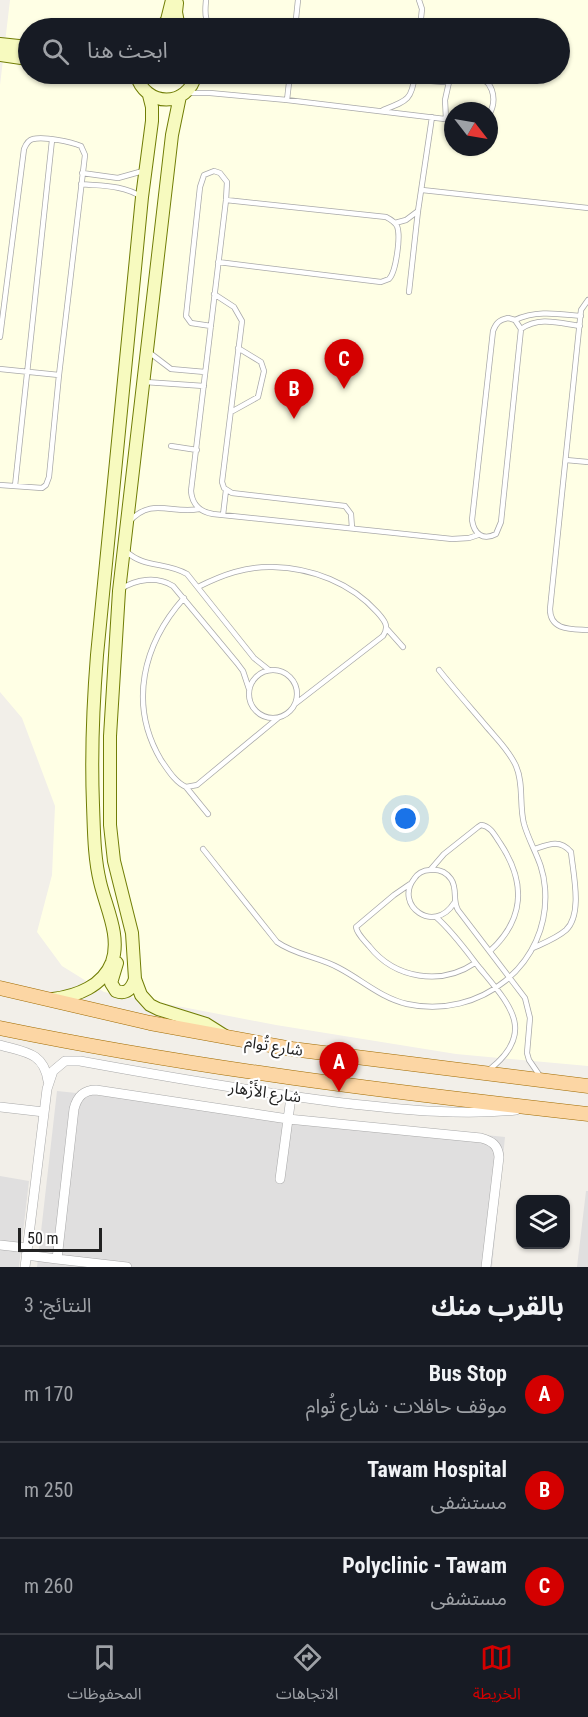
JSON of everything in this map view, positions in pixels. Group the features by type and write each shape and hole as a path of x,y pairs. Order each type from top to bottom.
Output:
{"main road":[{"name":"شارع تُوام","path":"0,988 228,1038 355,1058 588,1086"},
{"name":"شارع تُوام","path":"0,1028 202,1065 348,1086 588,1114"}],"street":[{"path":"168,18 172,0"},
{"path":"177,18 178,0"},
{"path":"0,44 18,46"},
{"path":"0,55 18,58"},
{"path":"135,979 127,991 116,991 112,986 118,951 99,879 95,850 91,747 97,655 142,197 152,121 149,95 140,84"},
{"path":"192,84 183,94 171,135 126,527 119,591 110,736 110,825 114,861 132,933 135,979 141,995 150,1005 206,1024 228,1038"},
{"path":"149,95 165,99 183,94"},
{"path":"129,334 132,341 132,374 135,379 143,381"},
{"path":"50,1000 79,993 103,977 112,962 114,936"},
{"path":"0,1045 36,1057 46,1071 48,1084"},
{"name":"شارع الأَزْهار","path":"25,1267 48,1084 60,1063 70,1060 291,1097 450,1113 492,1113 533,1108"},
{"path":"57,1259 74,1109 84,1093 96,1090 288,1119 481,1138 493,1143 498,1150 499,1160 486,1267"},
{"path":"280,1179 291,1097"},
{"path":"0,1107 44,1112"},
{"path":"0,1245 57,1259 127,1267"}],"lane":[{"path":"205,18 206,0"},
{"path":"296,18 298,0"},
{"path":"419,0 422,9 421,18"},
{"path":"287,100 289,84"},
{"path":"381,111 407,100 414,84"},
{"path":"445,102 449,84"},
{"path":"488,84 494,102"},
{"path":"183,94 210,93 287,100 444,119"},
{"path":"409,292 432,117"},
{"path":"0,337 24,149 32,139 77,144 83,148 85,154 48,482 42,488 0,485"},
{"path":"15,486 52,140"},
{"path":"82,173 118,178 132,176 145,170"},
{"path":"211,326 191,323 186,316 200,187 204,175 208,172 220,172 227,182 226,200 197,450 191,491 193,501 199,509 208,513 452,539 478,535 490,537 496,534 501,522 521,329 515,320"},
{"path":"81,184 118,187 133,191 142,197"},
{"path":"422,190 588,208"},
{"path":"218,262 381,282 392,276 397,252 398,231 391,219 226,200"},
{"path":"395,223 406,220 418,211"},
{"path":"214,294 234,307 240,316 222,482 226,490 223,515"},
{"path":"588,300 583,305 580,316 550,615 551,620 557,625 588,630"},
{"path":"478,535 473,528 472,520 495,324 501,319 515,320 542,313 580,316"},
{"path":"521,329 543,321 580,326"},
{"path":"231,412 258,397 264,371 261,362 238,348"},
{"path":"146,350 171,369 205,372"},
{"path":"0,369 59,375"},
{"path":"143,381 204,386"},
{"path":"171,446 197,450"},
{"path":"566,459 588,462"},
{"path":"226,490 232,493 345,506 351,514 352,528"},
{"path":"126,527 136,516 149,509 164,507 188,511 199,509"},
{"path":"124,549 144,563 180,570 187,574 254,658 269,670"},
{"path":"198,587 216,578 252,568 290,568 327,577 359,596 385,622 387,629 403,647"},
{"path":"119,591 140,581 161,581 173,586 243,671 249,689"},
{"path":"184,598 154,639 145,672 143,705 150,738 166,768 176,781 186,787 208,814"},
{"path":"186,787 197,785 278,718 291,710 295,704 383,636 387,629"},
{"path":"278,718 262,717 255,712 248,697 249,689 256,676 269,670 278,670 292,679 296,687 295,704"},
{"path":"202,849 277,942 290,950 330,963 379,993 417,1006 444,1007 470,1001 496,988 510,977 533,948 542,920 545,891 541,863 525,827 520,778 510,755 438,670"},
{"path":"476,963 453,974 429,977 404,972 388,964 373,952 356,927 394,894 410,885 416,876 430,870 444,854 481,825 489,827 512,862 519,889 514,917 508,930 490,951"},
{"path":"533,948 566,930 572,923 576,905 571,852 559,843 535,849"},
{"path":"410,885 409,897 414,908 424,916 436,917 450,909 454,903 455,887 451,879 446,874 430,870"},
{"path":"454,903 522,992 528,1005 530,1018 527,1053 543,1081"},
{"path":"436,917 496,988 513,1015 514,1039 507,1054 485,1073"}],"shaded area":[{"path":"10,0 588,0 588,1066 456,1054 276,1025 104,992 62,966 37,932 52,875 55,806 22,718 0,692 0,85"},
{"path":"57,1091 505,1137 492,1267 37,1267"},
{"path":"0,1176 29,1181 19,1267 0,1267"},
{"path":"586,1191 588,1191 588,1267 577,1267"}],"place":[{"name":"Polyclinic - Tawam","path":"344,389"},
{"name":"Tawam Hospital","path":"294,419"},
{"name":"Bus Stop","path":"339,1092"}]}
